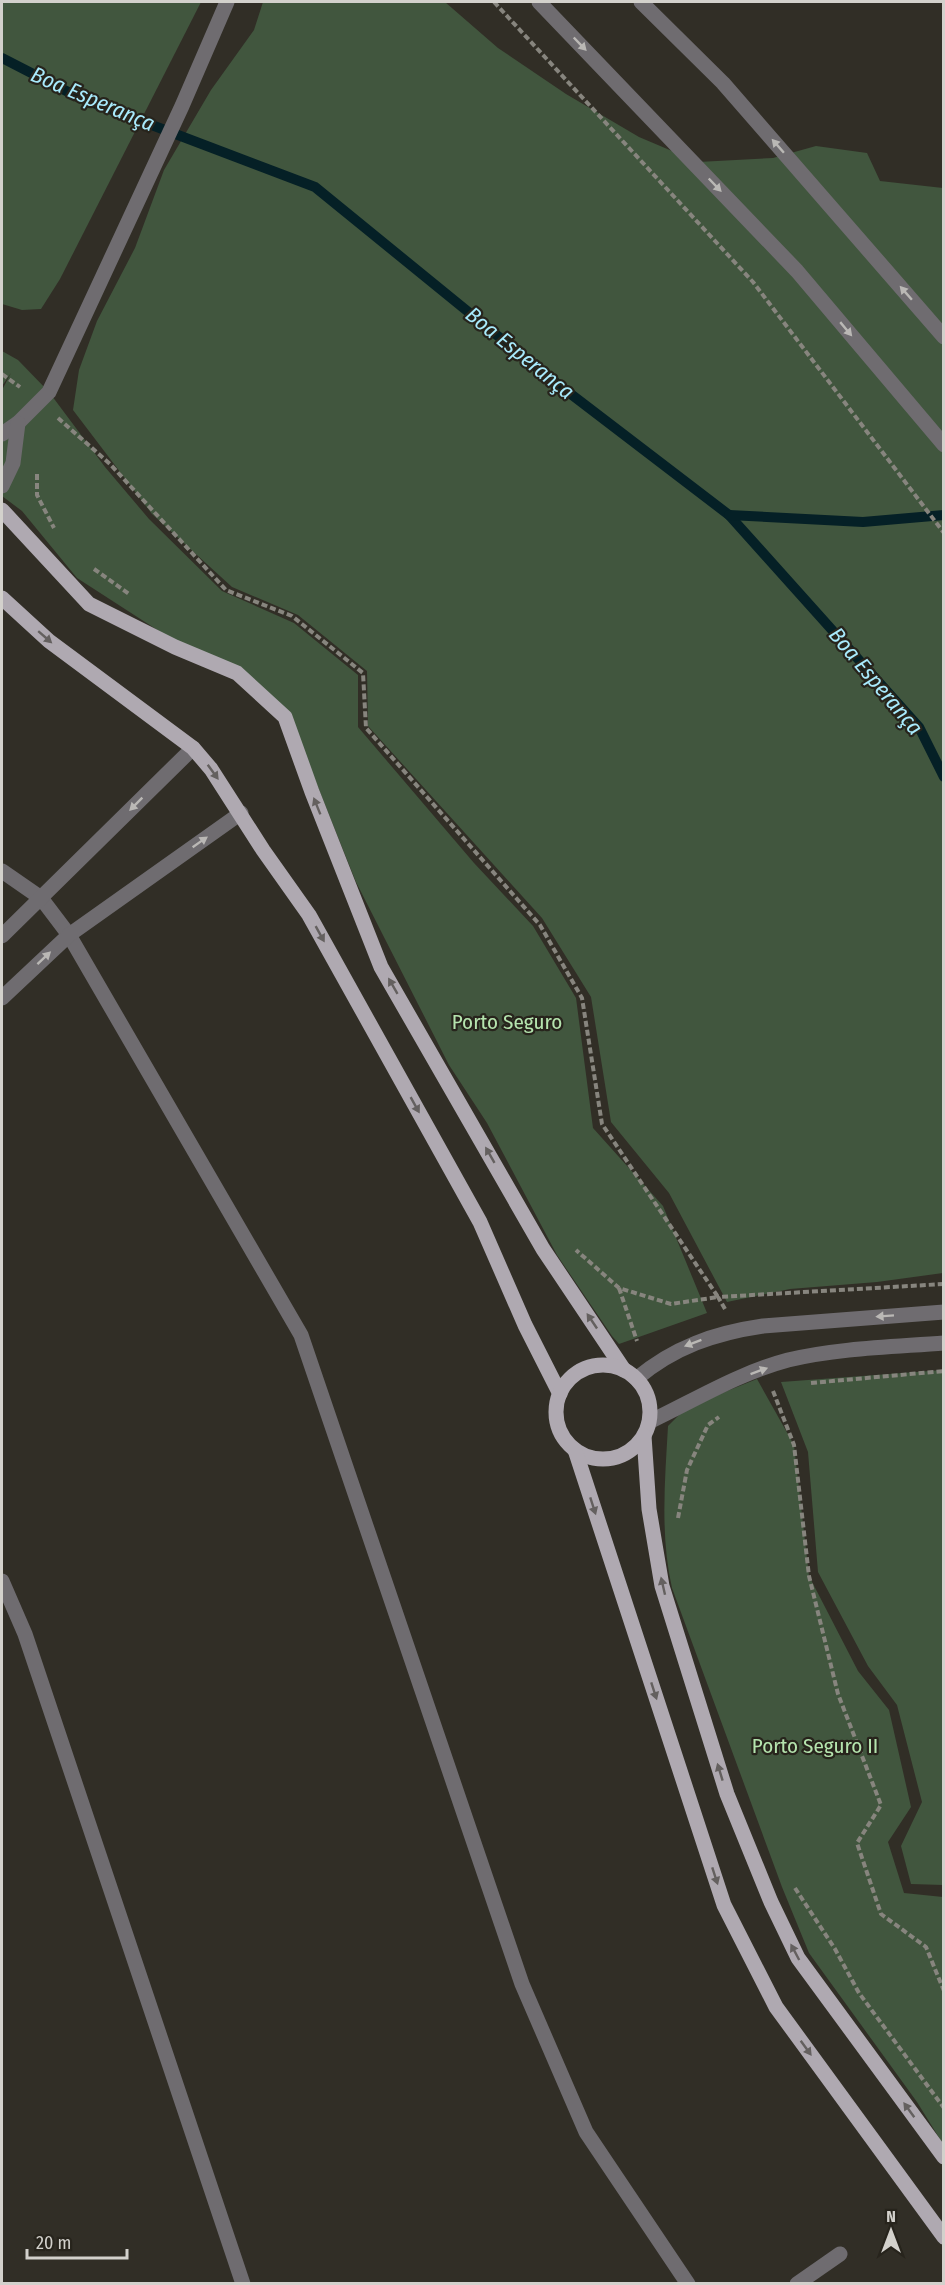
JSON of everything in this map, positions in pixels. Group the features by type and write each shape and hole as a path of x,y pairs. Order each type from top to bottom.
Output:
{"main road":[{"path":"2,510 89,604 175,647 237,674 285,717 381,967 543,1249 636,1373 648,1399 650,1509 662,1586 727,1794 767,1892 798,1958 944,2157"},
{"path":"2,598 49,641 193,748 212,769 263,850 309,915 480,1222 525,1325 560,1394"},
{"path":"636,1373 609,1366 594,1366 580,1371 560,1394 556,1409 557,1425 564,1439 575,1450 589,1457 604,1460 634,1449 647,1429"},
{"path":"575,1450 724,1905 776,2007 944,2237"}],"street":[{"path":"2,434 18,423 49,392 182,106 227,2"},
{"path":"539,2 797,271 944,445"},
{"path":"641,2 723,83 944,337"},
{"path":"2,486 13,463 18,423"},
{"path":"2,936 193,748"},
{"path":"2,998 69,935 241,813"},
{"path":"2,871 42,898 69,935 301,1335 522,1984 586,2132 688,2283"},
{"path":"636,1373 681,1347 736,1330 944,1312"},
{"path":"647,1429 731,1381 786,1361 830,1352 944,1343"},
{"path":"2,1581 25,1634 243,2283"},
{"path":"797,2283 840,2254"}],"path":[{"path":"494,2 753,282 944,533"},
{"path":"39,401 110,464 226,590 292,616 363,674 366,728 540,925 582,998 602,1124 718,1297"},
{"path":"37,471 37,495 57,532"},
{"path":"86,564 132,596"},
{"path":"572,1246 619,1288 670,1304 718,1297 944,1284"},
{"path":"619,1288 636,1373"},
{"path":"806,1383 944,1371"},
{"path":"763,1391 772,1386 794,1445 809,1576 838,1694 881,1805 857,1843 881,1914 926,1947 944,1991"},
{"path":"676,1524 687,1470 708,1425 727,1411"},
{"path":"790,1881 835,1949 859,1993 944,2108"}],"green space":[{"path":"2,2 201,2 60,279 41,309 22,310 2,304"},
{"path":"263,2 445,2 498,48 566,94 639,137 698,162 773,158 816,146 867,153 880,181 943,188 943,1273 877,1282 790,1289 727,1302 669,1193 611,1122 591,997 542,918 368,726 367,671 298,615 232,587 152,514 73,410 79,370 97,321 135,248 164,170 211,90 254,30"},
{"name":"Porto Seguro","path":"2,351 18,360 49,392 105,467 149,519 222,591 294,623 358,675 358,727 474,863 533,926 576,998 593,1128 663,1206 707,1313 619,1344 612,1336 557,1255 487,1123 449,1065 356,882 289,715 77,578 22,511 2,496 2,390 11,373 2,386"},
{"path":"943,1370 943,1885 911,1884 901,1846 922,1802 897,1705 868,1666 818,1572 808,1452 781,1382"},
{"name":"Porto Seguro II","path":"757,1379 794,1445 809,1576 858,1671 889,1710 911,1807 888,1842 904,1893 943,1897 943,2144 917,2102 809,1953 782,1887 672,1588 665,1528 668,1426 687,1407"}],"waterway":[{"name":"Boa Esperança","path":"2,58 78,97 315,187 542,372 729,515 919,727 944,777"},
{"path":"729,515 863,522 944,515"}]}
